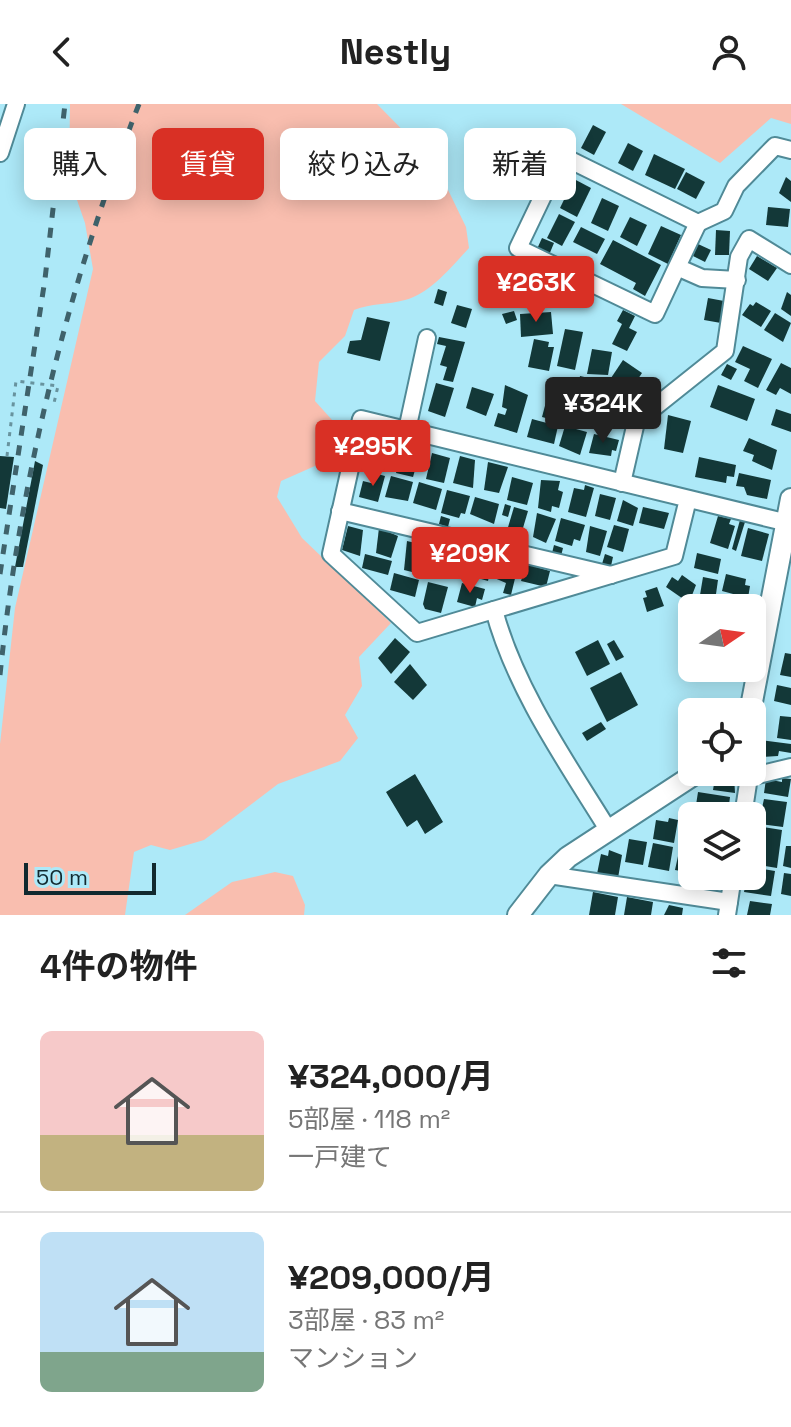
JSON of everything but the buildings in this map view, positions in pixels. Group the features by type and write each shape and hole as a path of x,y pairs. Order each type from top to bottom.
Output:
{"street":[{"path":"0,153 16,104"},
{"path":"698,223 562,156 518,248 655,314 698,223 724,211 736,186 775,146 791,150"},
{"path":"622,483 636,422 725,351 739,257 749,239 791,265"},
{"path":"677,267 702,278 737,280"},
{"path":"407,430 427,338"},
{"path":"688,499 674,556 417,633 331,554 361,419 788,523"},
{"path":"753,698 791,499"},
{"path":"340,511 612,575"},
{"path":"494,610 501,639 545,724 609,831"},
{"path":"745,802 749,777 791,767"},
{"path":"518,915 549,875 568,857 678,785"},
{"path":"549,875 728,909"}],"path":[{"path":"7,456 16,381 58,386 54,403"}],"shaded area":[{"path":"70,104 377,104 401,128 280,128 280,200 448,200 448,190 466,227 469,248 440,278 414,297 354,310 345,336 319,362 315,401 333,421 324,462 281,481 277,497 302,538 391,623 359,657 362,686 345,715 358,738 340,761 278,784 204,840 170,850 151,845 134,852 125,915 0,915 0,744 15,608 93,269 85,223 77,200 136,200 136,128 70,128"},
{"path":"621,104 791,104 791,124 771,118 720,163"},
{"path":"275,872 293,876 305,905 304,915 185,915 232,882"}],"railway":[{"path":"0,574 45,279 65,104"},
{"path":"0,675 20,529 50,385 90,243 139,104"}]}
